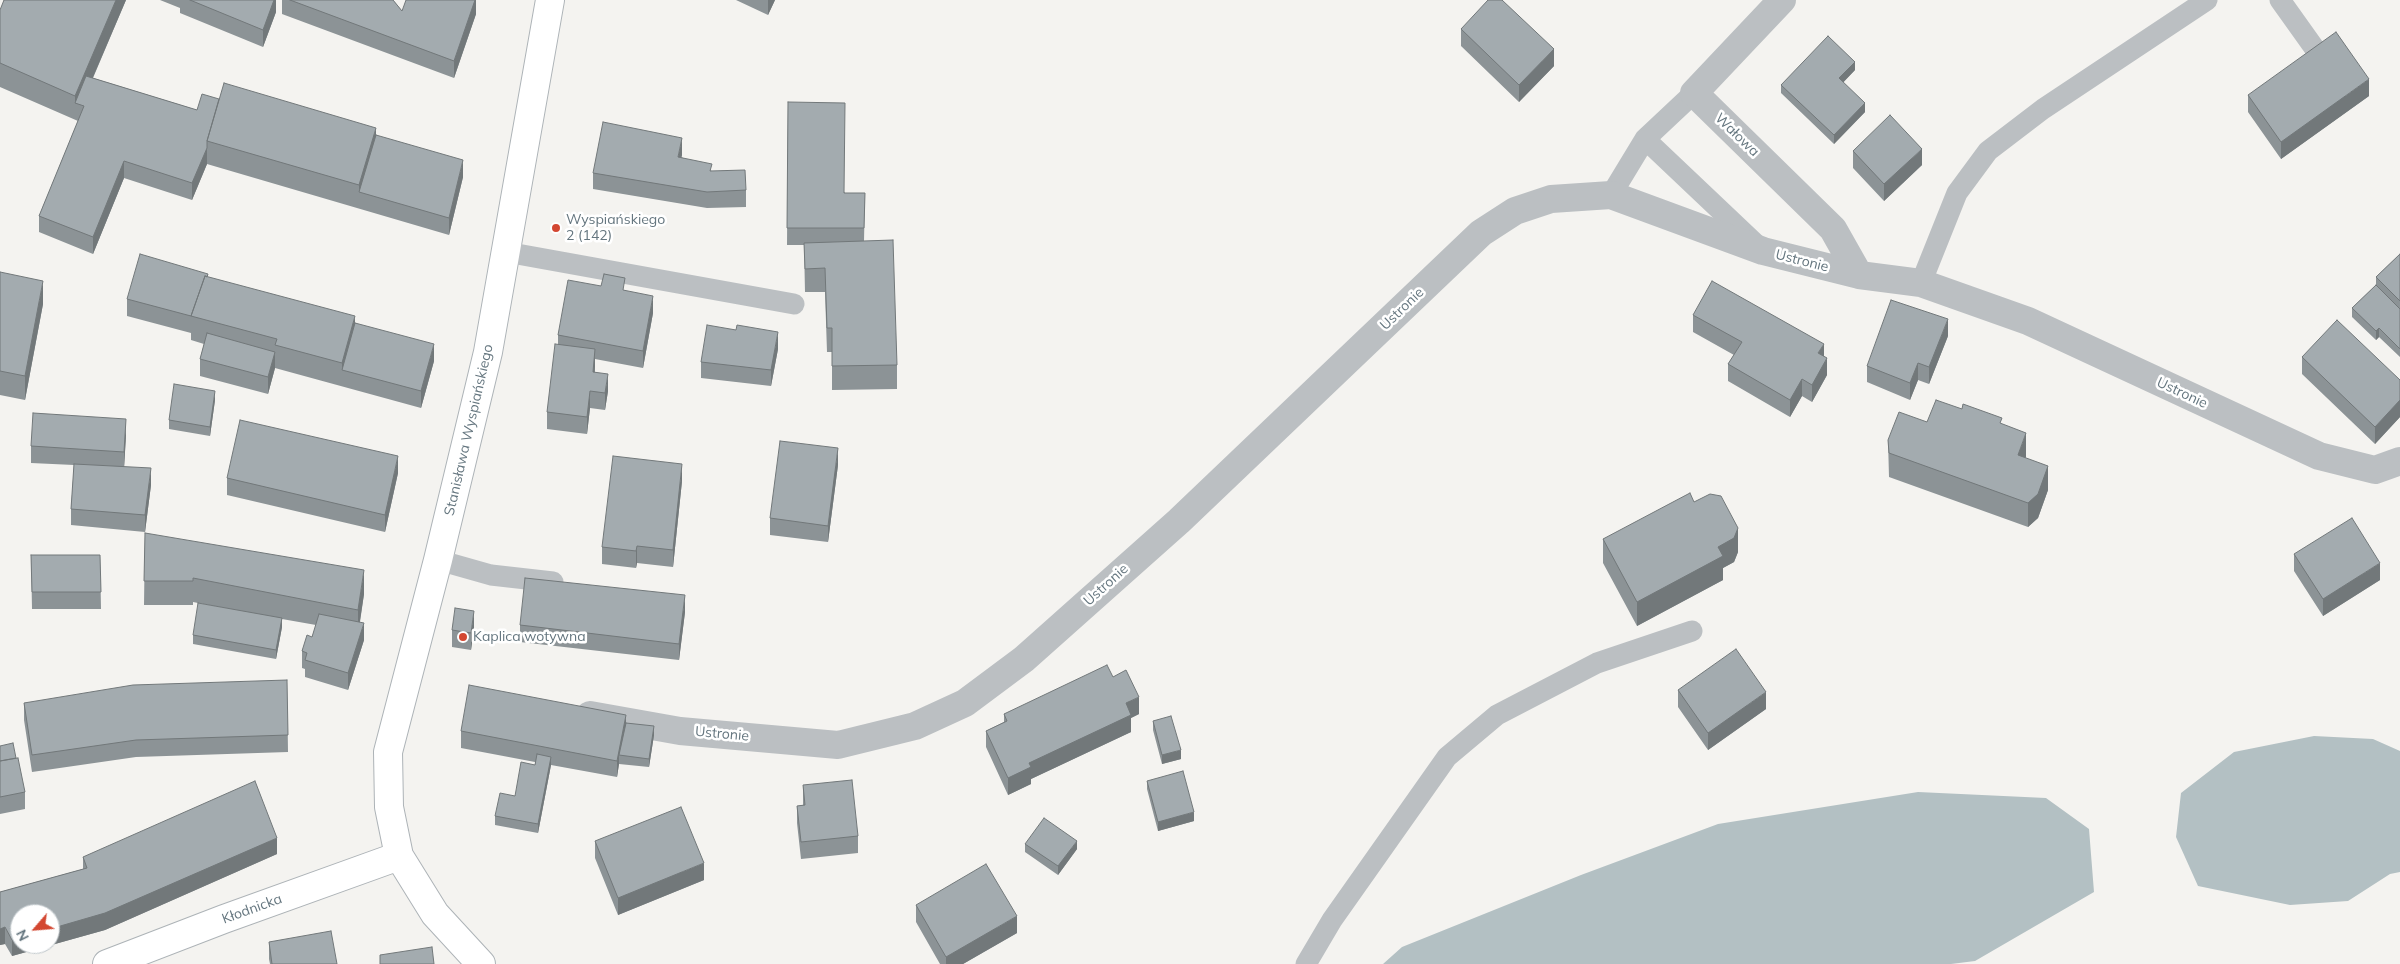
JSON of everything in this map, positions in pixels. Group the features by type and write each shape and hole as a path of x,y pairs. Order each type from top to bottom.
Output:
{"main road":[{"name":"Stanisława Wyspiańskiego","path":"399,856 389,807 388,752 474,417 506,252 546,2"},
{"name":"Kłodnicka","path":"107,964 224,919 399,856"},
{"path":"399,856 435,914 481,964"}],"street":[{"path":"1694,93 1782,0"},
{"name":"Wałowa","path":"1694,93 1833,229 1859,275"},
{"name":"Ustronie","path":"563,710 680,731 838,744 914,726 966,703 1024,659 1179,521 1481,233 1515,211 1551,199 1611,195 1763,250 1859,275 1921,283 2028,321 2319,456 2375,470 2400,461"}],"lane":[{"path":"1921,283 1957,193 1988,151 2044,109 2207,0"},
{"path":"2280,0 2316,49"},
{"path":"1611,195 1645,139 1694,93"},
{"path":"1645,139 1763,250"},
{"path":"506,252 794,304"},
{"path":"438,560 491,575 576,584"},
{"path":"1306,964 1332,920 1447,757 1497,715 1514,706 1597,663 1692,630"}],"shaded area":[{"path":"2314,736 2373,739 2400,751 2400,872 2390,874 2348,901 2290,905 2198,886 2176,837 2181,793 2234,752"},
{"path":"1918,792 2046,798 2089,829 2094,892 1975,961 1951,964 1383,964 1402,947 1581,875 1718,824"}],"building":[{"path":"4,0 116,0 75,96 0,63 0,10"},
{"path":"190,0 274,0 263,30"},
{"path":"290,0 393,0 402,11 406,0 475,0 454,61"},
{"path":"1488,0 1502,0 1554,49 1519,85 1461,29"},
{"path":"2336,32 2369,79 2281,142 2248,95"},
{"path":"1828,36 1855,62 1839,78 1865,103 1834,135 1781,85"},
{"path":"86,76 197,110 202,94 219,99 207,141 207,148 192,183 124,161 93,237 39,216 84,106 75,103"},
{"path":"224,83 376,128 359,185 207,141"},
{"path":"788,102 845,103 844,193 865,193 864,228 787,228"},
{"path":"1890,115 1922,149 1884,184 1853,151"},
{"path":"603,122 682,138 678,157 712,164 710,171 745,170 746,190 707,192 593,173"},
{"path":"376,135 463,160 449,218 359,192"},
{"path":"893,240 897,365 832,366 832,328 827,328 825,268 805,269 804,243"},
{"path":"140,254 208,274 207,277 205,276 191,316 127,299"},
{"path":"2400,254 2400,301 2376,277"},
{"path":"0,272 43,281 25,376 0,371"},
{"path":"604,274 625,278 623,290 653,296 643,351 558,335 568,280 601,286"},
{"path":"205,276 355,316 342,363 275,345 277,339 191,316"},
{"path":"1712,281 1824,344 1818,353 1827,358 1812,385 1802,379 1790,400 1728,364 1742,342 1693,315"},
{"path":"2376,285 2400,309 2400,349 2379,328 2376,331 2352,308"},
{"path":"1891,300 1948,319 1929,367 1918,363 1910,383 1867,366"},
{"path":"2337,320 2400,380 2400,400 2375,427 2302,357"},
{"path":"355,323 434,344 421,391 342,370"},
{"path":"707,325 736,330 737,325 778,332 771,370 701,362"},
{"path":"207,333 275,352 268,377 200,359"},
{"path":"555,344 595,349 593,372 608,374 605,393 590,391 587,417 547,412"},
{"path":"174,384 215,391 210,427 169,420"},
{"path":"1936,400 1962,409 1963,404 2002,418 2000,423 2026,433 2018,455 2048,466 2038,494 2028,503 1889,453 1888,440 1899,412 1927,422"},
{"path":"33,413 126,419 124,452 31,446"},
{"path":"240,420 398,456 385,515 227,478"},
{"path":"780,441 838,448 828,526 770,518"},
{"path":"613,456 682,464 673,550 637,546 636,551 602,547"},
{"path":"74,464 151,468 145,515 71,509"},
{"path":"1690,493 1694,502 1710,494 1721,496 1738,528 1734,538 1718,547 1723,556 1637,602 1603,539"},
{"path":"2352,518 2380,563 2323,599 2294,554"},
{"path":"145,533 364,570 358,610 193,578 193,581 144,581"},
{"path":"31,555 100,555 101,592 32,592"},
{"path":"525,578 685,595 679,644 520,625"},
{"path":"198,603 282,618 276,650 193,635"},
{"path":"455,608 474,611 471,633 452,630"},
{"path":"319,614 364,623 348,673 305,660 307,653 302,651 307,635 312,637"},
{"path":"1736,649 1766,692 1708,733 1678,690"},
{"path":"1107,665 1113,677 1126,670 1139,697 1126,703 1131,715 1029,763 1031,767 1008,778 986,731 1007,721 1004,714"},
{"path":"287,680 288,735 136,740 32,755 24,703 133,685"},
{"path":"469,685 626,715 617,761 461,731"},
{"path":"1171,716 1181,750 1162,755 1153,721"},
{"path":"626,723 654,726 649,759 619,755"},
{"path":"13,743 16,758 0,761 0,746"},
{"path":"537,754 551,757 538,824 495,816 500,793 515,796 521,762 535,765"},
{"path":"18,758 25,792 0,797 0,761"},
{"path":"1183,771 1194,812 1158,822 1147,781"},
{"path":"852,780 858,836 801,842 797,806 805,805 803,785"},
{"path":"255,781 277,838 105,913 60,926 60,904 10,904 10,936 5,927 0,929 0,892 87,868 83,857"},
{"path":"681,807 704,863 618,898 595,841"},
{"path":"1044,818 1077,841 1058,866 1025,844"},
{"path":"986,864 1017,916 946,957 916,905"},
{"path":"331,931 337,964 272,964 269,942"},
{"path":"432,947 434,964 380,964 380,955"}],"place":[{"name":"Wyspiańskiego 2 (142)","path":"556,228"},
{"name":"Kaplica wotywna","path":"463,637"}]}
